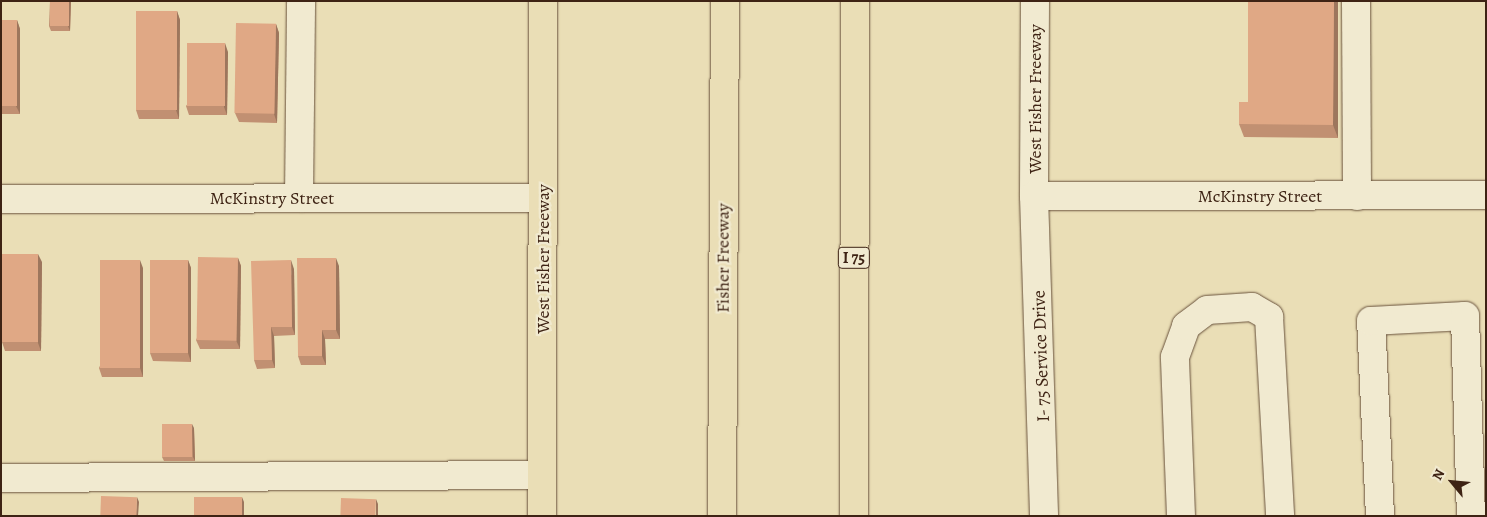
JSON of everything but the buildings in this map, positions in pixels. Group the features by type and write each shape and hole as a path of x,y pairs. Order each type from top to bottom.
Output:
{"main road":[{"name":"West Fisher Freeway","path":"542,516 543,1"},
{"name":"Fisher Freeway","path":"722,516 725,1"},
{"name":"I 75","path":"854,516 855,1"}],"street":[{"path":"299,198 300,1"},
{"name":"West Fisher Freeway","path":"1034,196 1035,1"},
{"path":"1356,1 1357,196"},
{"name":"McKinstry Street","path":"1034,196 1486,195"},
{"name":"I- 75 Service Drive","path":"1034,196 1044,516"},
{"name":"McKinstry Street","path":"1,199 543,198"},
{"path":"1181,516 1174,357 1186,326 1207,310 1252,307 1269,317 1280,516"},
{"path":"1380,516 1371,321 1465,316 1471,516"},
{"path":"1,478 542,475"}]}
